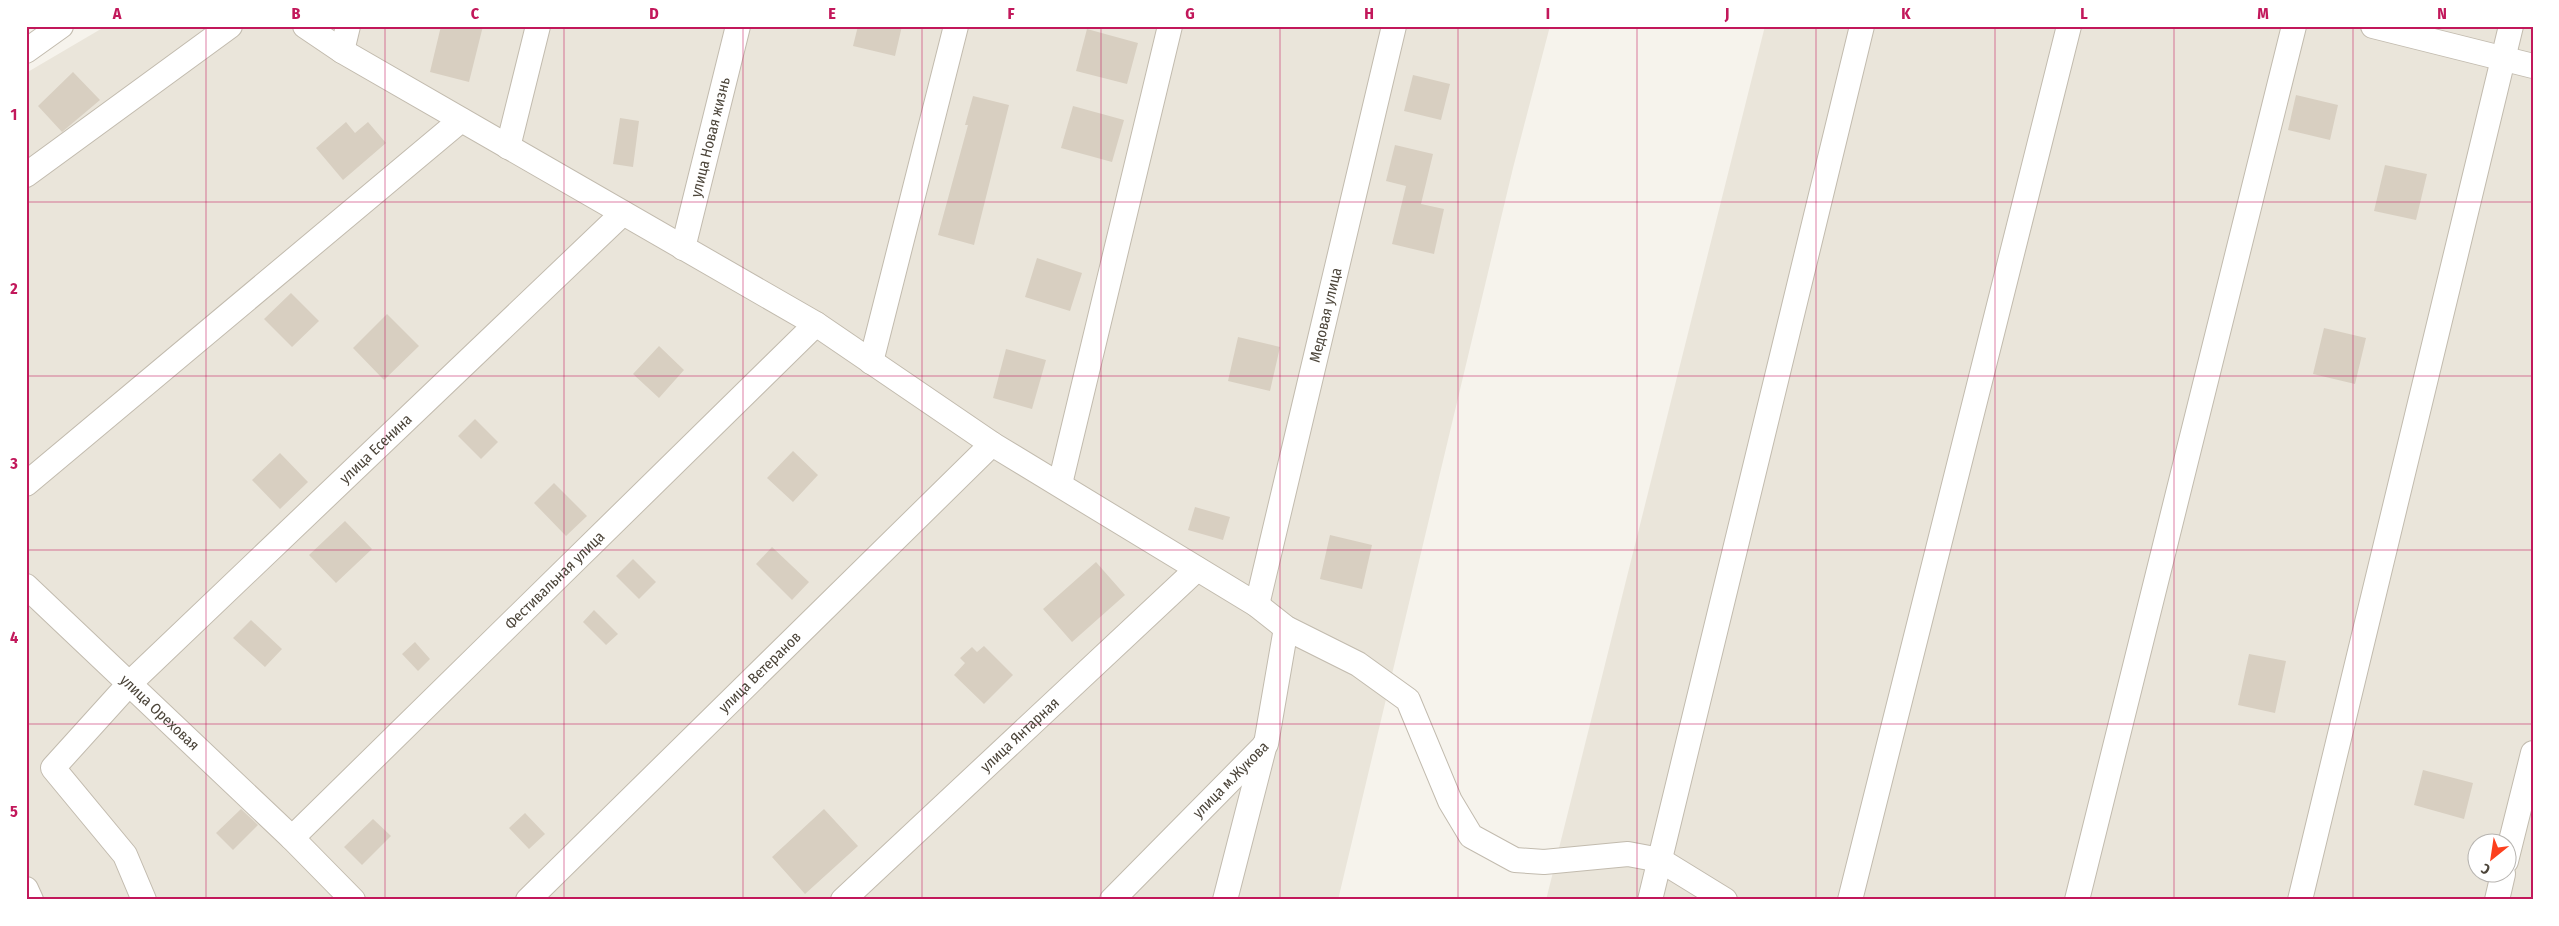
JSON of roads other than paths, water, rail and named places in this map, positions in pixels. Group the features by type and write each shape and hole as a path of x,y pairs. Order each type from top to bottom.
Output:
{"street":[{"path":"26,52 61,26"},
{"path":"26,175 230,26"},
{"path":"305,26 461,120 816,324 992,444 1257,605 1286,628 1358,664 1408,700 1450,801 1471,836 1515,860 1544,862 1628,854 1660,860 1725,900"},
{"path":"342,50 348,26"},
{"path":"508,147 538,26"},
{"name":"улица Новая жизнь","path":"683,248 738,26"},
{"path":"871,362 956,26"},
{"path":"1060,484 1170,26"},
{"name":"Медовая улица","path":"1257,605 1394,26"},
{"path":"1650,900 1862,26"},
{"path":"1850,900 2069,26"},
{"path":"2077,900 2294,26"},
{"path":"2373,26 2533,66"},
{"path":"2300,900 2511,26"},
{"path":"26,484 461,120"},
{"name":"улица Есенина","path":"144,900 125,855 53,768 129,684 623,214"},
{"name":"Фестивальная улица","path":"292,838 816,324"},
{"name":"улица Ветеранов","path":"528,900 992,444"},
{"name":"улица Янтарная","path":"843,900 1197,569"},
{"name":"улица Ореховая","path":"26,586 292,838 353,900"},
{"name":"улица м.Жукова","path":"1112,900 1266,744 1286,628"},
{"path":"1225,900 1266,744"},
{"path":"2513,834 2533,753"},
{"path":"2497,900 2501,884"},
{"path":"26,889 30,900"}]}
